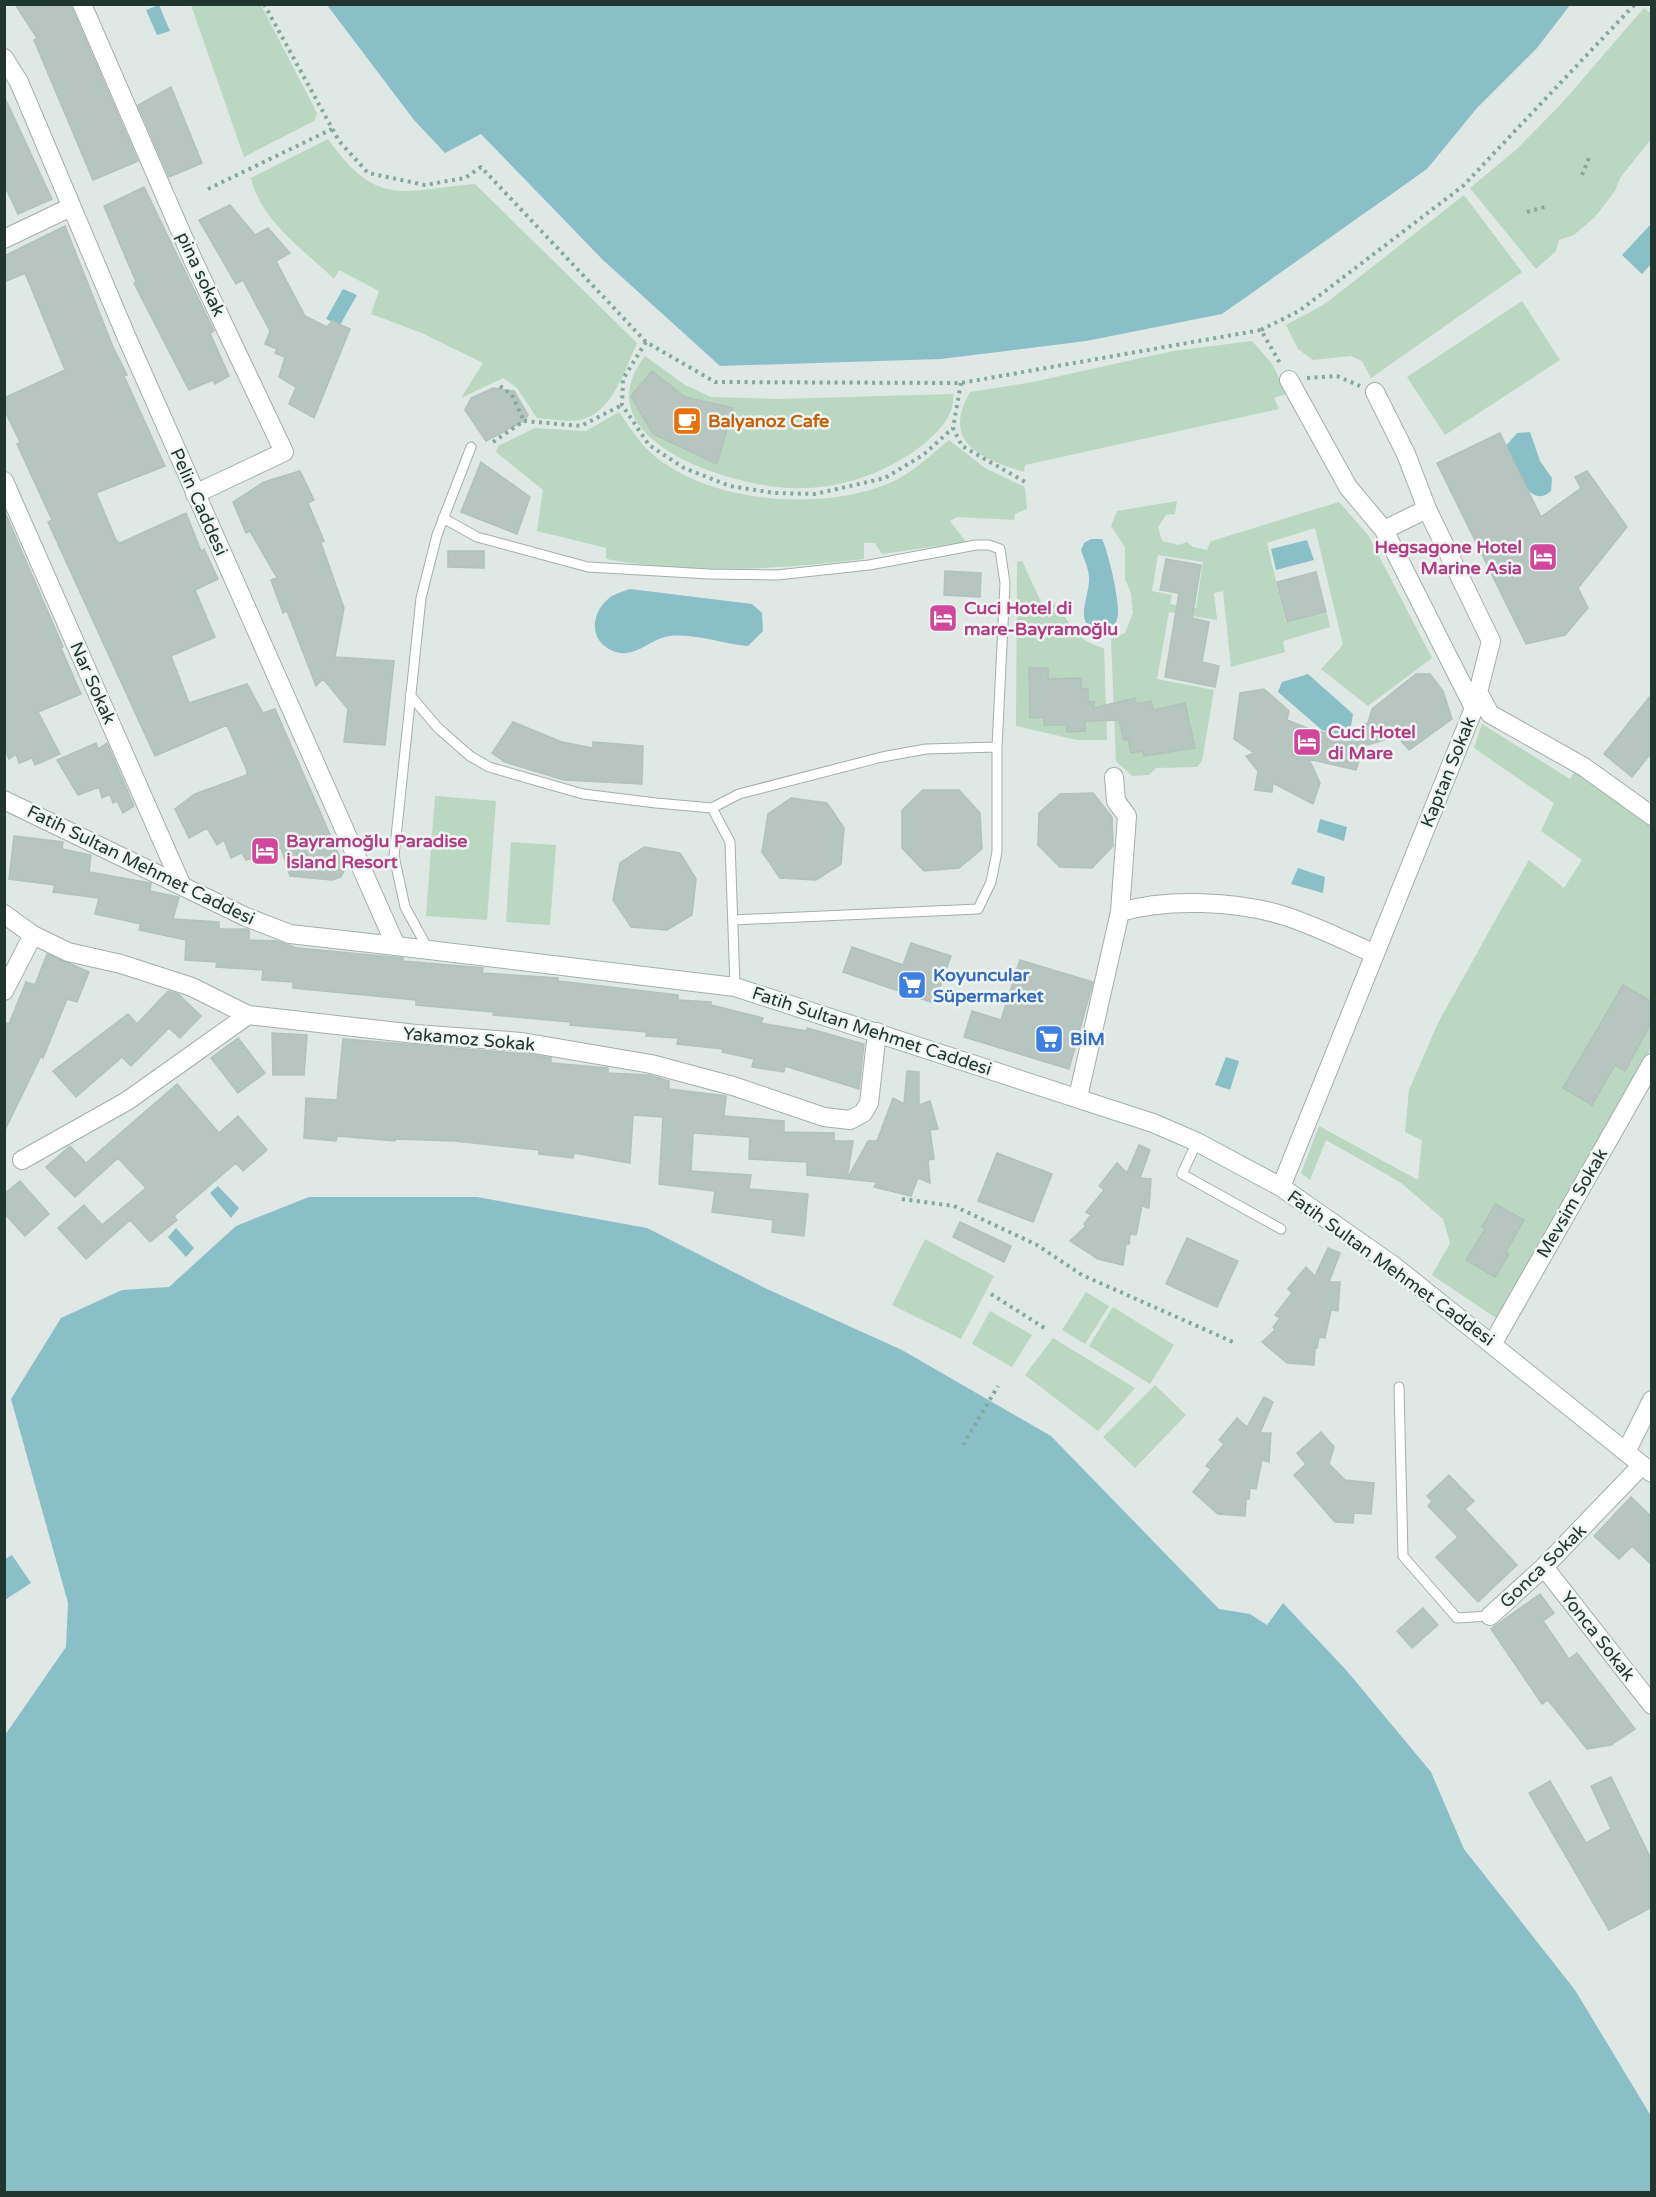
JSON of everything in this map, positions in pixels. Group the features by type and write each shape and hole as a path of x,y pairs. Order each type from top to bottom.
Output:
{"street":[{"name":"pina sokak","path":"82,4 188,249 284,452 195,494"},
{"name":"Pelin Caddesi","path":"4,58 19,82 195,494 396,946"},
{"path":"4,239 72,207"},
{"name":"Kaptan Sokak","path":"1281,1187 1476,700 1384,530 1348,487 1289,380"},
{"path":"1375,392 1406,454 1427,509 1491,641 1476,700 1490,714 1584,767 1652,816"},
{"name":"Nar Sokak","path":"4,481 182,886"},
{"path":"1384,530 1427,509"},
{"path":"1078,1097 1120,912 1127,816 1116,801 1114,777"},
{"name":"Fatih Sultan Mehmet Caddesi","path":"5,801 246,917 290,934 735,987 1153,1123 1197,1142 1281,1187 1394,1266 1493,1343 1647,1469"},
{"path":"1120,912 1149,904 1243,907 1285,916 1375,954"},
{"name":"Yakamoz Sokak","path":"4,914 33,935 68,952 120,964 192,987 248,1015 416,1034 522,1042 639,1062 733,1086 824,1117 850,1120 863,1113 869,1102 877,1032"},
{"path":"4,992 33,935"},
{"path":"22,1160 127,1101 248,1015"},
{"name":"Mevsim Sokak","path":"1493,1343 1652,1064"},
{"path":"1626,1452 1652,1400"},
{"name":"Gonca Sokak","path":"1490,1616 1647,1469"},
{"name":"Yonca Sokak","path":"1544,1567 1652,1705"}],"lane":[{"path":"428,950 405,907 394,856 421,598 443,518 471,447"},
{"path":"443,518 477,537 588,567 709,574 777,574 869,565 976,545 989,545 1000,549 1005,583 997,747 997,852 991,882 978,909 733,920"},
{"path":"410,695 438,728 470,756 489,767 583,794 712,808 739,794 882,757 926,749 997,747"},
{"path":"712,808 729,843 735,987"},
{"path":"1197,1142 1182,1174 1281,1229"},
{"name":"Gonca Sokak","path":"1399,1387 1403,1556 1457,1618 1490,1616"}],"path":[{"path":"264,4 339,141 368,173 391,180 425,185 465,178 481,167 646,342 715,382 961,383 1262,330 1299,311 1463,186 1635,4"},
{"path":"208,189 332,129"},
{"path":"1582,175 1589,158"},
{"path":"1527,212 1548,206"},
{"path":"1262,330 1289,380 1337,376 1375,392"},
{"path":"646,342 623,379 622,405 649,446 684,468 730,486 774,493 815,494 885,478 923,455 953,428"},
{"path":"961,383 953,428 962,446 1027,483"},
{"path":"500,386 512,395 524,421"},
{"path":"493,442 524,421 581,426 622,405"},
{"path":"902,1199 954,1206 1037,1245 1082,1275 1233,1342"},
{"path":"991,1294 1046,1329"},
{"path":"963,1445 998,1386"}],"green space":[{"path":"191,5 261,5 317,113 314,121 244,157"},
{"path":"1644,8 1651,14 1651,139 1620,178 1615,191 1595,217 1574,235 1559,240 1556,251 1536,269 1470,188 1517,149 1562,103"},
{"path":"328,139 345,161 377,186 410,191 475,184 637,343 623,376 603,407 594,414 579,420 537,418 517,388 503,378 461,398 483,363 422,333 371,314 379,291 339,270 334,279 297,246 264,208 251,178"},
{"path":"1464,195 1522,272 1371,378 1362,361 1351,356 1313,360 1298,349 1286,325 1325,304"},
{"path":"1522,301 1560,360 1445,435 1407,377"},
{"path":"1252,341 1273,365 1286,394 1274,398 1279,409 1025,465 1024,472 980,454 963,436 960,424 962,410 970,392 1033,382 1173,351"},
{"path":"645,356 685,385 711,397 777,399 953,394 952,409 945,422 931,438 911,454 879,471 843,483 825,486 789,488 762,485 699,467 670,452 646,433 632,411 630,385"},
{"path":"619,412 641,443 657,458 681,473 739,494 802,500 863,492 890,483 906,474 949,440 985,468 1025,487 1027,509 1015,514 1014,520 957,517 950,521 966,542 882,554 875,543 864,543 864,559 799,566 735,569 670,567 606,559 606,548 537,531 543,490 496,452 498,446 535,428 586,431"},
{"path":"1177,501 1175,514 1166,515 1158,527 1162,541 1179,545 1187,542 1193,547 1207,550 1210,542 1218,539 1339,502 1368,535 1432,658 1368,706 1321,669 1343,645 1315,528 1267,543 1286,623 1327,613 1330,627 1283,641 1285,652 1231,667 1223,591 1214,593 1217,620 1169,612 1157,679 1214,690 1202,761 1197,767 1156,768 1149,775 1132,776 1116,761 1111,639 1125,633 1133,613 1131,593 1125,579 1125,547 1111,526 1117,511","holes":["1158,555 1203,562 1196,608 1170,604 1172,595 1152,591"]},
{"path":"1022,561 1042,604 1059,605 1076,633 1088,642 1104,648 1107,740 1077,740 1016,726 1017,562"},
{"path":"1482,724 1570,779 1576,770 1651,827 1651,1048 1496,1318 1432,1275 1450,1243 1443,1219 1400,1182 1326,1140 1310,1180 1301,1173 1319,1126 1418,1180 1422,1140 1405,1132 1409,1090 1438,1023 1529,860 1564,888 1582,860 1541,831 1554,803 1474,748"},
{"path":"435,796 496,801 487,920 426,916"},
{"path":"511,842 556,845 550,925 506,922"},
{"path":"925,1239 994,1276 961,1339 892,1305"},
{"path":"1086,1292 1109,1306 1085,1344 1062,1330"},
{"path":"1113,1307 1174,1345 1150,1384 1089,1346"},
{"path":"990,1311 1032,1335 1012,1367 972,1344"},
{"path":"1053,1338 1135,1388 1098,1431 1025,1375"},
{"path":"1155,1385 1186,1415 1135,1468 1103,1437"}],"water":[{"path":"159,5 170,31 157,35 146,10"},
{"path":"327,5 1570,5 1537,48 1477,108 1427,169 1222,314 1086,341 941,359 720,366 603,260 481,134 445,153 414,120"},
{"path":"1651,224 1651,264 1642,274 1622,255"},
{"path":"343,289 357,295 340,325 326,319"},
{"path":"1530,432 1540,461 1552,478 1551,491 1543,496 1529,491 1517,474 1504,448 1517,433"},
{"path":"1091,539 1102,539 1105,545 1116,592 1117,619 1108,630 1096,629 1085,620 1089,577 1081,550 1084,543"},
{"path":"1307,540 1314,560 1276,570 1271,549"},
{"path":"630,589 752,604 762,613 763,631 748,646 680,635 663,638 628,653 613,651 599,640 595,625 596,617 605,602 612,596"},
{"path":"1308,674 1353,714 1351,726 1340,736 1322,730 1278,692 1282,682"},
{"path":"1320,819 1347,827 1344,841 1317,832"},
{"path":"1298,868 1325,877 1323,893 1291,884"},
{"path":"1226,1057 1239,1061 1230,1090 1215,1085"},
{"path":"218,1186 239,1208 231,1218 210,1193"},
{"path":"309,1197 477,1197 647,1228 767,1289 902,1350 1051,1436 1219,1609 1250,1614 1267,1625 1283,1603 1347,1671 1431,1772 1464,1849 1575,1990 1651,2116 1651,2192 5,2192 5,1735 66,1647 68,1603 11,1399 61,1318 122,1290 169,1287 236,1226"},
{"path":"176,1228 194,1248 186,1257 168,1237"},
{"path":"12,1555 31,1583 5,1600 5,1559"}],"building":[{"path":"15,4 70,4 138,161 93,180 34,40 37,38"},
{"path":"171,87 202,163 169,177 138,105"},
{"path":"4,96 52,199 18,214 4,184"},
{"path":"144,187 214,331 210,333 229,376 215,384 213,380 189,390 134,283 136,282 104,206"},
{"path":"230,205 255,235 268,228 290,253 276,261 305,316 327,327 332,321 350,329 314,418 289,404 296,387 279,377 285,357 275,353 277,349 265,344 270,331 243,280 236,284 199,220"},
{"path":"65,226 113,347 127,375 124,376 165,466 96,493 116,540 120,543 186,513 201,551 204,549 218,579 195,590 215,637 171,656 189,703 247,684 263,713 275,709 345,869 341,877 332,880 290,876 281,848 246,860 242,853 231,858 224,840 217,845 207,828 189,838 175,809 195,794 247,775 227,725 155,756 48,522 52,520 17,444 20,442 4,409 4,398 65,370 25,273 4,282 4,256"},
{"name":"Balyanoz Cafe","path":"652,371 685,397 733,408 717,464 653,434 631,396"},
{"path":"493,388 514,391 528,415 524,421 486,441 465,410 471,398"},
{"name":"Hegsagone Hotel Marine Asia","path":"1500,433 1541,517 1581,488 1575,477 1587,471 1627,527 1578,588 1588,608 1565,635 1526,644 1437,463"},
{"path":"481,462 530,497 517,534 461,512"},
{"path":"300,471 314,500 308,503 324,541 321,543 344,608 335,657 394,661 385,745 344,742 348,709 323,679 316,686 287,611 283,613 271,580 277,578 250,531 246,533 233,502 264,482"},
{"path":"4,510 81,694 38,712 60,754 35,765 32,758 19,763 16,754 9,759 4,747"},
{"path":"448,551 484,551 484,568 448,567"},
{"path":"1166,559 1201,565 1192,618 1209,622 1202,662 1219,666 1215,687 1165,677 1179,593 1160,590"},
{"path":"945,571 981,573 980,597 944,595"},
{"path":"1316,572 1326,612 1287,622 1277,582"},
{"path":"1029,668 1048,668 1048,679 1081,678 1081,689 1088,689 1088,702 1094,702 1094,708 1135,698 1136,704 1151,701 1153,710 1185,703 1195,748 1144,756 1143,751 1131,753 1128,739 1124,740 1119,720 1085,721 1085,731 1067,732 1066,725 1044,725 1044,717 1030,718"},
{"name":"Cuci Hotel di Mare","path":"1416,674 1430,674 1443,691 1452,719 1409,750 1397,736 1364,746 1356,770 1309,759 1320,783 1313,804 1273,783 1272,792 1255,790 1258,771 1246,756 1254,753 1234,739 1240,693 1264,689 1289,711 1287,720 1312,730 1340,736 1368,723 1372,709"},
{"path":"1652,694 1652,752 1632,777 1604,754"},
{"path":"513,722 562,742 593,748 593,742 643,746 642,784 564,780 505,762 492,753"},
{"path":"96,743 98,749 107,743 134,806 123,813 117,801 113,803 110,794 102,798 99,787 78,795 57,760"},
{"path":"923,790 959,790 980,813 982,849 959,868 924,871 902,848 902,810"},
{"path":"1093,793 1112,817 1113,846 1092,868 1060,867 1038,845 1039,813 1060,794"},
{"path":"791,798 827,803 844,828 841,864 816,880 780,878 762,852 768,814"},
{"path":"14,836 63,842 62,849 91,855 89,872 151,883 150,891 179,897 173,919 219,922 219,929 247,929 249,940 277,941 297,948 403,958 403,961 483,968 482,973 558,978 558,981 678,995 678,1000 711,1002 711,1005 763,1018 761,1023 807,1031 807,1028 864,1044 859,1089 785,1066 784,1072 752,1067 754,1059 722,1052 723,1049 677,1044 678,1038 646,1036 647,1032 493,1015 494,1012 416,1005 416,1000 293,988 293,982 262,980 263,970 216,967 217,962 185,960 186,940 139,930 141,924 95,914 99,898 53,892 55,885 9,879"},
{"path":"644,847 680,853 696,879 692,915 667,930 631,927 613,900 620,863"},
{"path":"911,943 951,956 934,1003 843,972 852,947 903,965"},
{"path":"47,954 89,972 77,1002 67,999 43,1058 41,1056 4,1132 4,1022 9,1024 26,982 35,985"},
{"path":"1020,960 1093,982 1069,1069 964,1037 972,1011 1001,1020"},
{"path":"1623,985 1652,1002 1652,1021 1625,1071 1615,1065 1592,1105 1563,1088"},
{"path":"168,991 178,994 201,1016 180,1038 169,1028 131,1066 122,1057 76,1097 53,1071 128,1014 137,1024"},
{"path":"272,1033 307,1035 304,1075 273,1075"},
{"path":"238,1038 265,1073 238,1093 211,1058"},
{"path":"343,1039 527,1054 551,1058 551,1063 608,1068 608,1073 649,1075 669,1081 669,1089 726,1096 724,1116 784,1121 784,1132 834,1133 834,1141 853,1141 847,1179 807,1175 807,1162 749,1159 750,1137 693,1133 691,1171 751,1175 749,1189 808,1194 804,1236 772,1232 773,1220 712,1212 715,1191 659,1184 663,1117 633,1115 630,1163 574,1153 573,1158 539,1154 539,1150 455,1141 395,1139 395,1141 337,1136 336,1141 304,1138 306,1098 337,1100"},
{"path":"907,1071 919,1072 919,1105 930,1101 938,1129 930,1130 934,1159 928,1160 930,1183 918,1178 911,1196 874,1187 877,1182 847,1179 868,1141 877,1141 893,1098 904,1104"},
{"path":"177,1084 219,1133 238,1116 267,1150 243,1171 236,1163 174,1216 177,1220 150,1242 130,1220 86,1259 58,1228 84,1205 102,1225 146,1188 118,1158 75,1197 46,1167 70,1146 86,1163"},
{"path":"1139,1145 1150,1150 1140,1178 1151,1179 1149,1208 1142,1206 1136,1235 1130,1234 1129,1244 1126,1244 1123,1265 1098,1259 1070,1241 1086,1226 1084,1224 1091,1215 1086,1212 1104,1190 1099,1186 1117,1163 1127,1173"},
{"path":"997,1153 1052,1174 1033,1222 978,1201"},
{"path":"20,1181 49,1214 25,1236 4,1213 4,1194"},
{"path":"1495,1204 1524,1220 1506,1252 1509,1254 1495,1277 1466,1260 1485,1229 1482,1227"},
{"path":"960,1222 1011,1246 1004,1262 953,1237"},
{"path":"1187,1238 1238,1261 1217,1307 1166,1284"},
{"path":"1328,1248 1340,1253 1329,1282 1340,1282 1338,1311 1331,1310 1325,1338 1319,1337 1317,1348 1315,1348 1314,1365 1287,1363 1262,1342 1275,1330 1273,1327 1280,1318 1275,1315 1292,1293 1288,1289 1306,1267 1315,1276"},
{"path":"1264,1397 1273,1402 1260,1433 1271,1433 1269,1462 1262,1460 1256,1489 1250,1488 1249,1499 1246,1499 1245,1516 1218,1514 1193,1492 1211,1469 1206,1466 1224,1444 1219,1440 1237,1418 1247,1427"},
{"path":"1321,1432 1334,1447 1329,1464 1345,1480 1374,1483 1371,1514 1354,1513 1353,1523 1335,1522 1294,1475 1306,1464 1297,1453"},
{"path":"1449,1475 1474,1501 1465,1509 1517,1565 1478,1602 1436,1557 1458,1537 1428,1506 1432,1501 1427,1496"},
{"path":"1631,1497 1652,1517 1652,1565 1632,1546 1619,1559 1594,1536"},
{"path":"1540,1594 1554,1613 1543,1621 1569,1659 1577,1653 1635,1729 1611,1745 1587,1749 1548,1700 1542,1704 1491,1629"},
{"path":"1423,1608 1438,1625 1412,1648 1397,1631"},
{"path":"1611,1777 1652,1861 1652,1907 1609,1930 1529,1793 1550,1781 1586,1843 1611,1829 1591,1786"}],"place":[{"name":"Balyanoz Cafe","path":"687,421"},
{"name":"Hegsagone Hotel Marine Asia","path":"1543,557"},
{"name":"Cuci Hotel di mare-Bayramoğlu","path":"943,618"},
{"name":"Cuci Hotel di Mare","path":"1307,742"},
{"name":"Bayramoğlu Paradise İsland Resort","path":"265,851"},
{"name":"Koyuncular Süpermarket","path":"912,985"},
{"name":"BİM","path":"1049,1039"}]}
